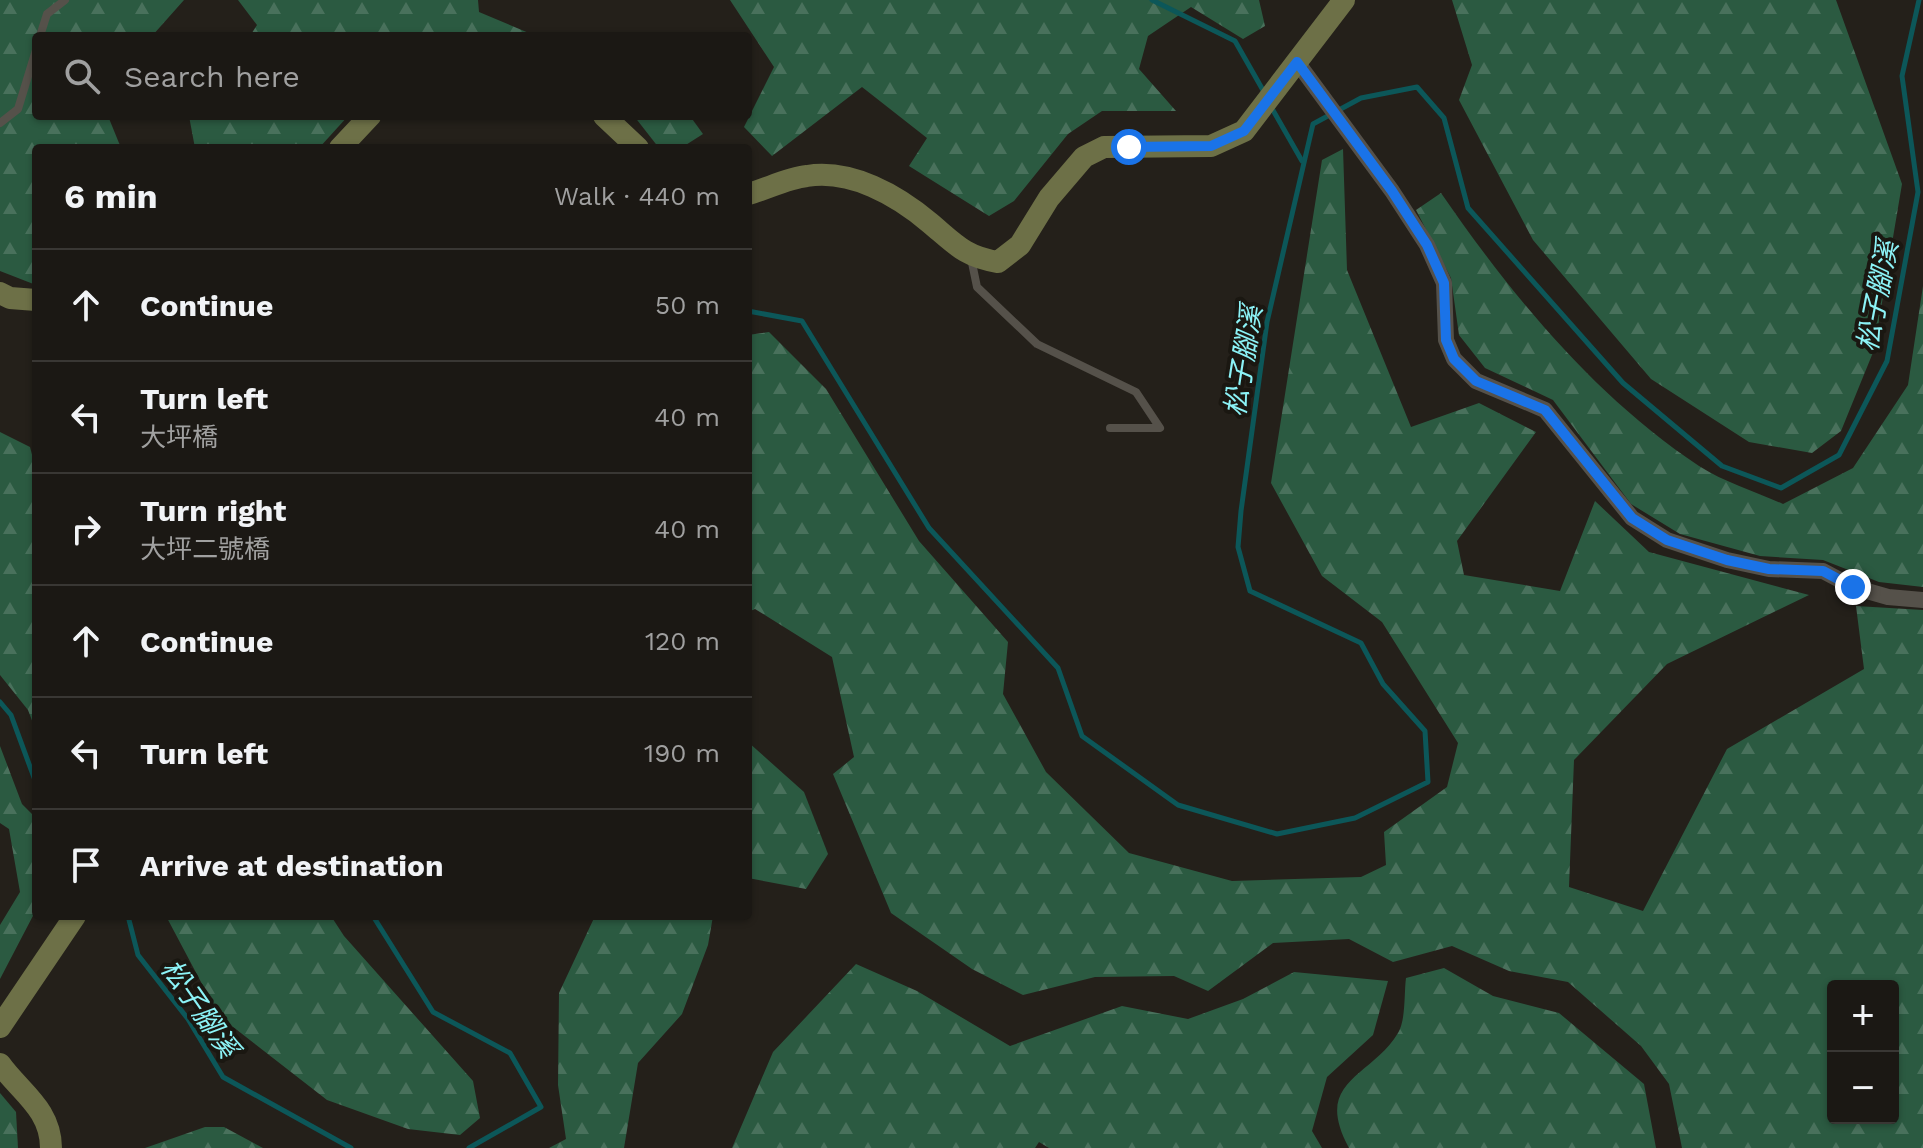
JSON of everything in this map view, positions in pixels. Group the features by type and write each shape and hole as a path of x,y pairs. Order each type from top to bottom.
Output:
{"street":[{"path":"752,193 806,176 843,175 882,191 924,218 971,258 998,262 1020,245 1049,198 1084,157 1104,147 1211,146 1244,131 1344,0"},
{"path":"1292,69 1313,83 1427,245 1444,283 1446,340 1454,359 1476,381 1545,410 1632,518 1667,540 1727,560 1769,569 1823,571 1865,591 1888,597 1923,600"},
{"path":"344,144 366,120"},
{"path":"608,120 634,144"},
{"path":"0,293 10,298 32,300"},
{"path":"0,1027 70,923"},
{"path":"0,1064 37,1103 51,1135 51,1148"}],"lane":[{"path":"41,32 47,14 65,0"},
{"path":"0,123 18,109 32,63"},
{"path":"971,258 977,287 1037,344 1136,392 1160,428 1110,428"}],"green space":[{"path":"0,0 184,0 156,32 32,32 32,120 110,120 119,144 32,144 32,283 0,271"},
{"path":"238,0 478,0 479,12 526,32 253,32 257,25"},
{"path":"730,0 1259,0 1265,26 1243,39 1191,7 1148,36 1139,69 1176,111 1102,111 1068,134 1014,201 989,216 909,166 927,138 862,87 772,156 744,127 748,120 752,120 752,111 774,67"},
{"path":"1452,0 1836,0 1902,184 1874,350 1841,431 1812,453 1749,442 1651,379 1533,240 1459,100 1472,65"},
{"path":"190,120 344,120 323,144 194,144"},
{"path":"637,120 693,120 703,134 687,144 656,144"},
{"path":"1343,149 1347,270 1411,427 1479,403 1536,432 1457,541 1464,575 1560,591 1595,501 1649,552 1809,595 1667,664 1574,760 1569,887 1643,911 1727,749 1864,669 1856,606 1923,610 1923,1148 1682,1148 1669,1084 1641,1046 1568,982 1509,971 1452,946 1393,962 1349,939 1273,943 1208,991 1174,976 1095,977 1023,995 972,969 891,913 833,774 854,757 832,657 755,609 752,610 752,334 769,332 826,389 919,541 1008,642 1003,694 1046,772 1129,853 1232,881 1361,877 1386,865 1384,832 1447,787 1458,743 1382,622 1322,576 1271,483 1322,160"},
{"path":"1441,193 1526,306 1625,409 1699,466 1783,504 1853,468 1908,385 1923,286 1923,587 1879,582 1823,560 1760,556 1680,534 1631,504 1553,400 1485,368 1459,335 1451,278 1416,210"},
{"path":"0,432 30,447 32,456 32,720 28,710 0,675"},
{"path":"0,746 22,804 32,814 32,918 0,979 0,925 20,892 9,829 0,823"},
{"path":"752,746 804,792 828,854 806,889 752,879"},
{"path":"168,920 334,920 344,936 473,1081 480,1118 460,1135 408,1129 327,1100 219,1016"},
{"path":"593,920 712,920 708,945 682,1014 638,1063 624,1148 549,1148 566,1139 558,1085 559,993"},
{"path":"856,964 917,991 1010,1046 1122,1006 1188,1019 1243,999 1294,972 1388,981 1373,1035 1327,1077 1312,1131 1322,1148 1049,1148 1039,1142 1035,1148 732,1148 773,1052"},
{"path":"1444,968 1493,996 1559,1013 1644,1084 1656,1148 1349,1148 1339,1125 1337,1108 1341,1094 1387,1048 1401,1028 1406,978"},
{"path":"0,1093 16,1112 18,1148 0,1148"},
{"path":"205,1127 224,1127 263,1148 145,1148"}],"waterway":[{"path":"1152,0 1235,41 1264,92"},
{"name":"松子腳溪","path":"752,312 802,321 929,528 1058,668 1082,736 1178,805 1277,834 1355,818 1428,782 1425,731 1383,684 1361,643 1250,591 1238,547 1267,322 1313,124 1361,98 1417,87 1444,118 1468,208 1623,383 1722,466 1781,488 1839,455 1887,361 1918,192 1902,76 1919,0"},
{"path":"1270,105 1302,161"},
{"name":"松子腳溪","path":"0,702 11,715 32,772"},
{"name":"松子腳溪","path":"129,920 138,955 188,1019 223,1077 351,1148"},
{"name":"松子腳溪","path":"376,920 433,1012 510,1053 541,1107 469,1148"}],"route":[{"path":"1129,147 1211,146 1244,131 1297,62 1392,191 1427,245 1444,283 1446,340 1454,359 1476,381 1545,410 1632,518 1667,540 1727,560 1769,569 1823,571 1853,587"}]}
